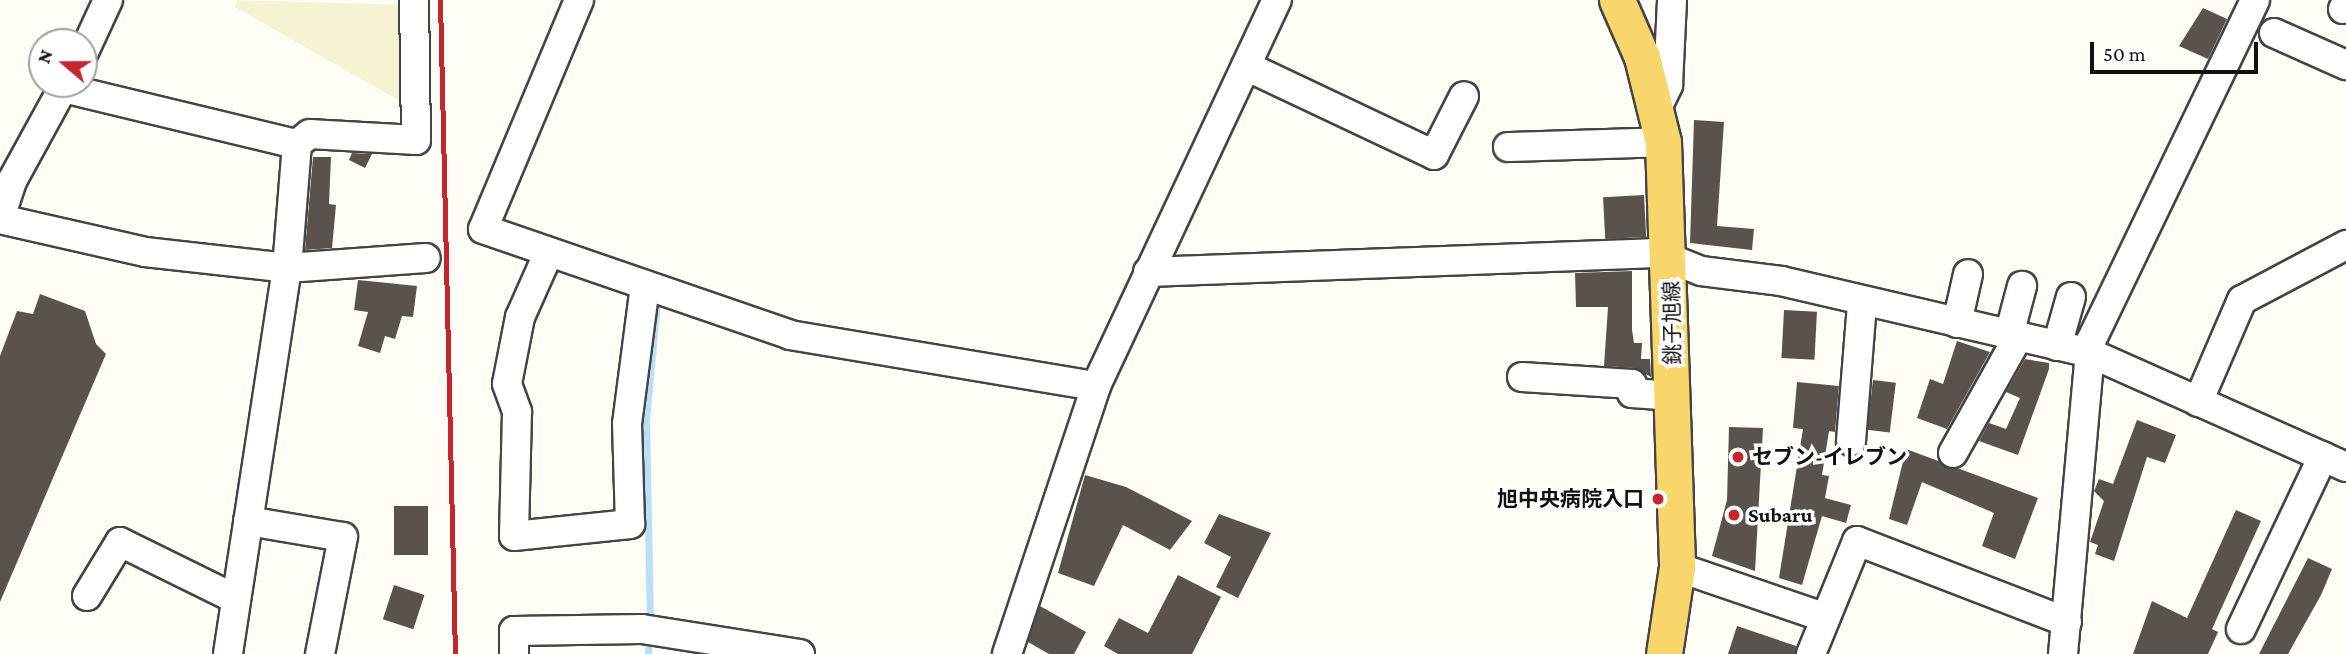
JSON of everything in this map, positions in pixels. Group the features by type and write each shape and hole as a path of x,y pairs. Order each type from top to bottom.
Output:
{"main road":[{"name":"銚子旭線","path":"1617,0 1660,126 1671,260 1677,568 1664,654"}],"street":[{"path":"95,28 108,0"},
{"path":"228,654 287,268 297,144 310,134 416,140 414,0"},
{"path":"579,0 483,229 790,335 1096,386"},
{"path":"1006,654 1096,386 1277,0"},
{"path":"1508,147 1660,126 1668,85 1672,0"},
{"path":"2063,654 2090,353 2255,0"},
{"path":"2274,33 2346,65"},
{"path":"1246,66 1434,155 1464,96"},
{"path":"98,94 297,144"},
{"path":"57,98 12,181 0,218 145,252 287,268 426,258"},
{"path":"2198,401 2242,300 2346,245"},
{"path":"549,252 520,317 507,384 517,412 514,536 630,524 627,424 645,285"},
{"path":"1148,272 1656,253 1671,260 2090,353 2339,459 2241,629"},
{"path":"1957,323 1968,274"},
{"path":"1952,453 2014,336 2022,286"},
{"path":"2057,346 2071,297"},
{"path":"1851,441 1861,303"},
{"path":"1522,377 1632,384 1632,393 1674,396"},
{"path":"248,521 343,537 320,654"},
{"path":"1811,654 1857,541 2067,622"},
{"path":"87,596 120,542 236,599"},
{"path":"1677,568 1826,618"},
{"path":"514,654 514,631 599,643 642,629 800,654"}],"shaded area":[{"path":"237,0 404,5 407,105 235,7"}],"building":[{"path":"2203,8 2227,19 2208,59 2179,46"},
{"path":"1694,120 1724,122 1717,226 1754,229 1752,250 1690,243"},
{"path":"352,153 372,154 365,168 349,160"},
{"path":"313,157 331,157 329,204 336,205 332,248 305,250"},
{"path":"1644,195 1646,237 1605,239 1603,197"},
{"path":"1632,271 1634,343 1642,343 1641,359 1650,359 1651,377 1634,368 1604,366 1608,307 1576,307 1575,273"},
{"path":"358,280 417,286 413,317 402,316 395,339 385,336 380,353 358,346 368,312 354,310"},
{"path":"40,294 85,311 96,344 106,354 0,602 0,356 17,311 33,314"},
{"path":"1784,310 1817,312 1814,360 1781,358"},
{"path":"1957,341 1990,352 1947,429 1917,418 1930,379 1943,384"},
{"path":"2025,359 2049,363 2049,369 2018,455 1979,441 1989,423 2006,429 2020,398 2006,392"},
{"path":"1873,380 1896,383 1890,432 1867,430"},
{"path":"1797,382 1839,386 1835,432 1829,431 1822,475 1829,476 1825,498 1851,505 1846,523 1822,516 1802,585 1779,578 1803,429 1793,428"},
{"path":"2137,420 2176,435 2165,463 2147,457 2114,561 2095,554 2098,545 2090,542 2104,501 2094,491 2099,479 2113,484"},
{"path":"1729,427 1763,428 1755,571 1712,556 1727,500"},
{"path":"1906,449 2038,498 2015,559 1982,546 1994,513 1922,482 1907,525 1889,519"},
{"path":"1085,475 1126,487 1192,521 1170,550 1123,525 1094,586 1058,573"},
{"path":"394,506 428,506 428,555 394,555"},
{"path":"2236,510 2261,521 2212,629 2218,632 2208,654 2133,654 2152,601 2187,618"},
{"path":"1219,514 1271,533 1238,598 1216,587 1231,557 1204,543"},
{"path":"2308,558 2332,569 2321,595 2288,654 2259,654"},
{"path":"1178,575 1221,597 1192,654 1118,654 1104,646 1119,618 1148,633"},
{"path":"394,585 424,595 413,629 383,619"},
{"path":"1040,606 1086,632 1074,654 1049,654 1028,642"},
{"path":"1737,626 1796,646 1795,654 1728,654"}],"waterway":[{"path":"650,625 646,420 657,302"},
{"path":"648,654 649,637"}],"railway":[{"path":"440,0 455,654"}],"place":[{"name":"セブン-イレブン","path":"1738,457"},
{"name":"旭中央病院入口","path":"1658,499"},
{"name":"Subaru","path":"1734,515"}]}
